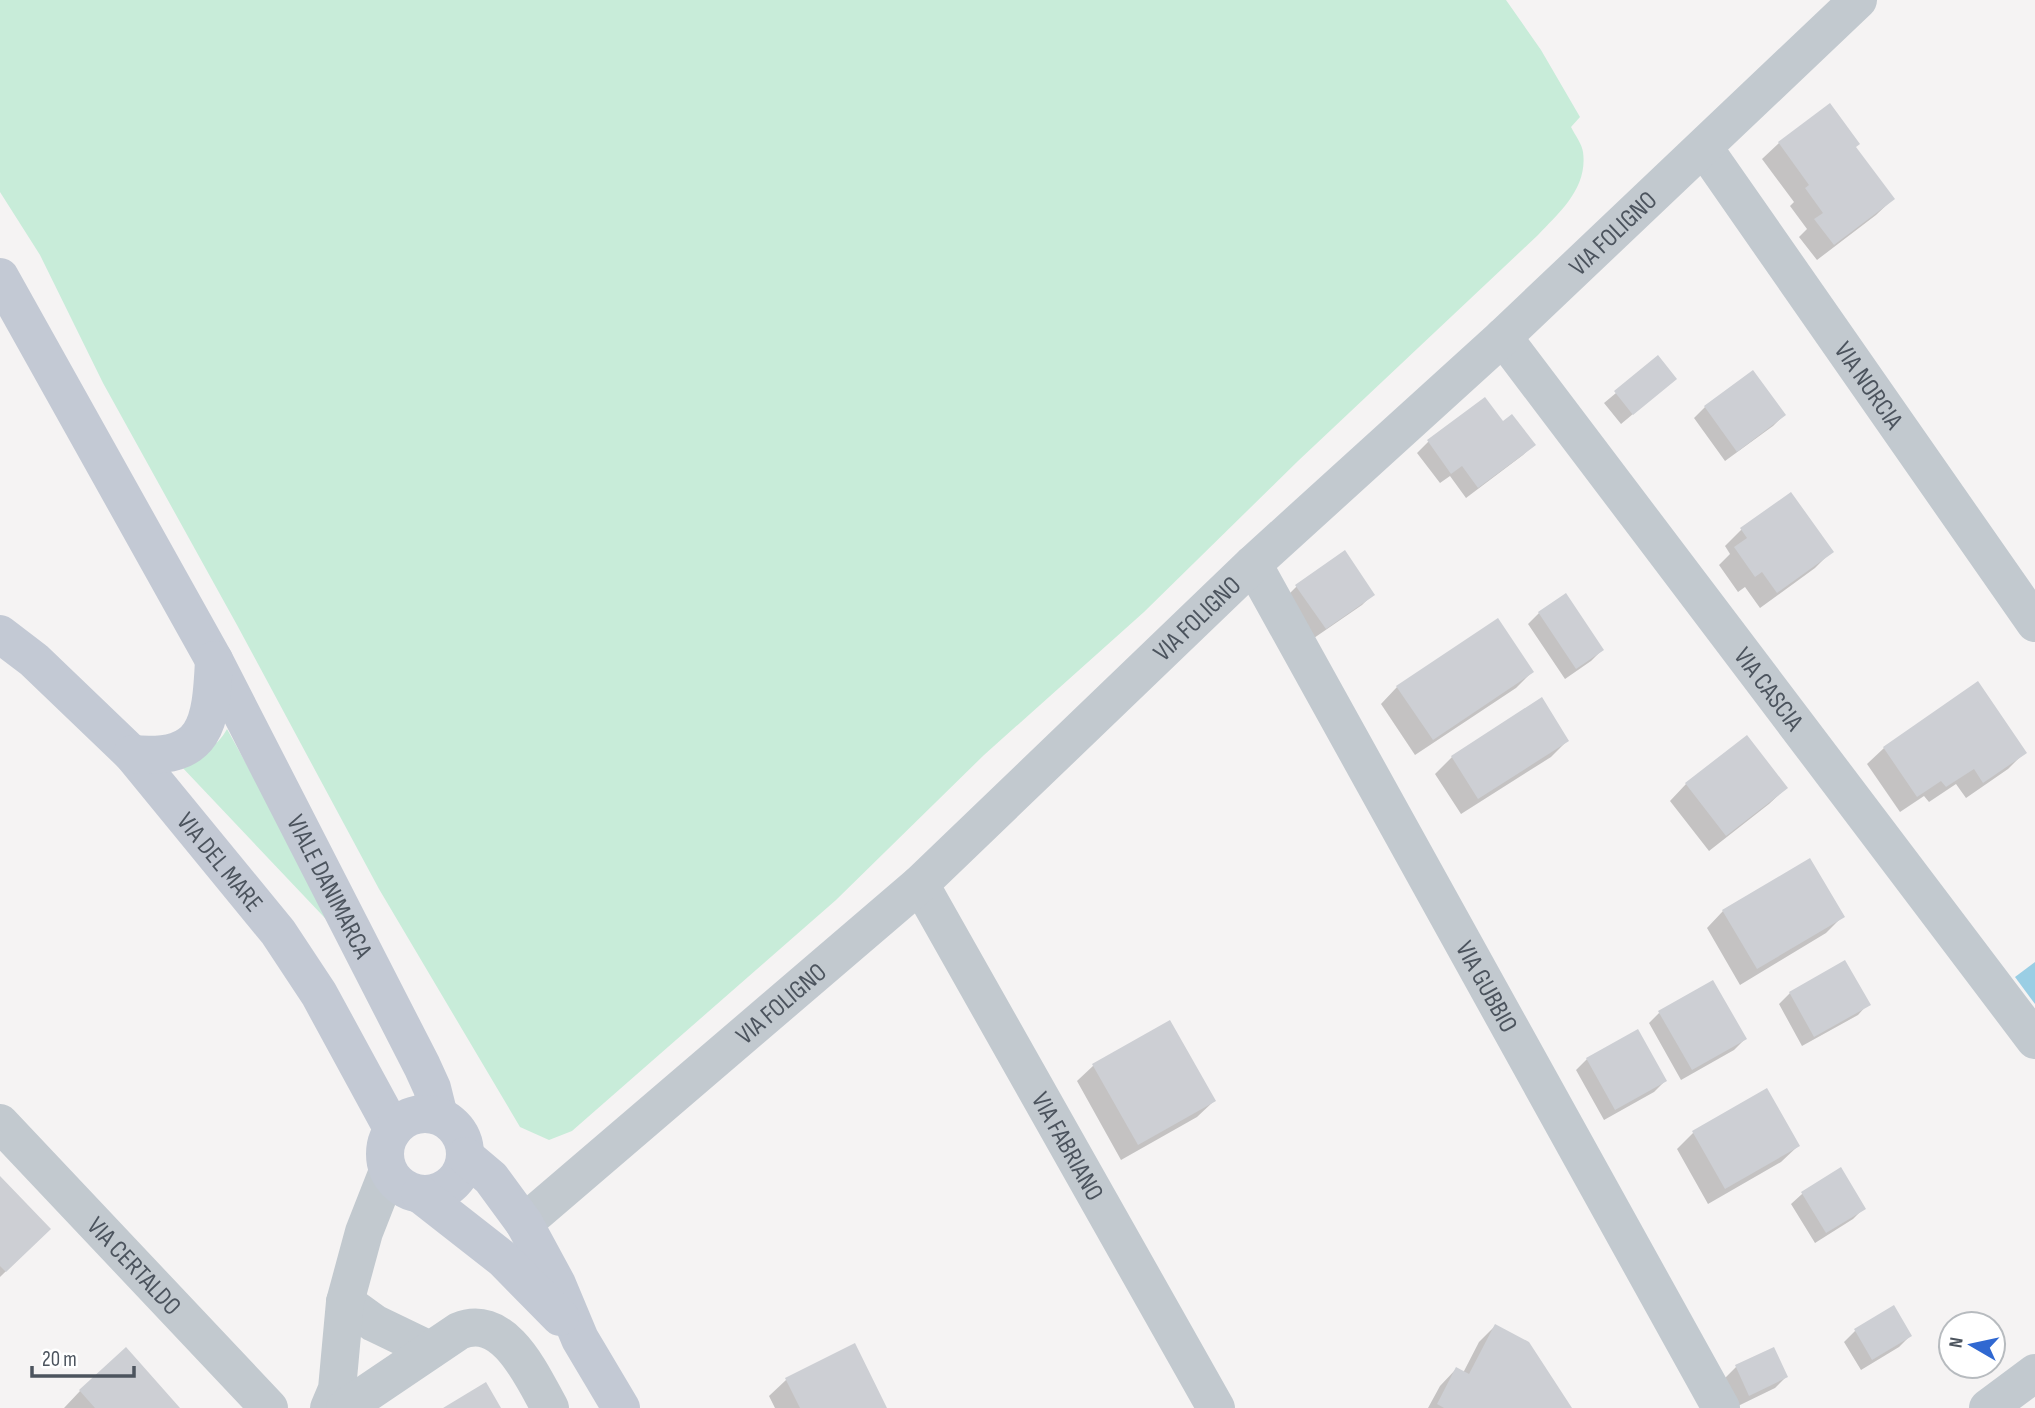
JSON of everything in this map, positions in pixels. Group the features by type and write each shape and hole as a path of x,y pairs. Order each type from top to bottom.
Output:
{"main road":[{"name":"VIALE DANIMARCA","path":"0,277 214,660 422,1066 432,1088 439,1116"},
{"name":"VIA DEL MARE","path":"0,634 34,660 132,754 278,932 318,994 393,1130"},
{"path":"132,754 164,755 180,751 191,744 207,720 214,660"},
{"path":"420,1195 433,1194 456,1181 466,1156 459,1132 450,1122 439,1116 413,1115 401,1121 386,1143 388,1171 407,1191 420,1195 503,1259 580,1339"},
{"path":"466,1156 491,1178 524,1223 557,1284 580,1339 621,1408"}],"street":[{"name":"VIA FOLIGNO","path":"524,1223 920,884 1253,564 1503,337 1858,0"},
{"name":"VIA NORCIA","path":"1704,148 2035,623"},
{"name":"VIA CASCIA","path":"1503,337 2035,1040"},
{"name":"VIA GUBBIO","path":"1253,564 1721,1408"},
{"name":"VIA FABRIANO","path":"920,884 1216,1408"},
{"name":"VIA CERTALDO","path":"0,1124 270,1408"},
{"path":"329,1408 337,1389 345,1302 364,1232 388,1171"},
{"path":"345,1302 374,1323 430,1350"},
{"path":"345,1408 459,1331 471,1326 488,1328 517,1352 550,1408"},
{"path":"1988,1408 2035,1373"}],"green space":[{"path":"0,0 1506,0 1541,50 1580,117 1571,127 1582,149 1583,165 1577,188 1571,198 1538,235 1298,461 1144,612 984,755 836,900 572,1131 549,1140 520,1127 379,889 103,383 40,255 0,192"},
{"path":"227,729 341,935 180,765 213,747"}],"water":[{"path":"2035,962 2035,1004 2015,977"}],"building":[{"path":"1830,103 1860,144 1856,147 1895,199 1834,245 1814,219 1823,213 1805,188 1809,185 1778,142"},
{"path":"1658,355 1677,379 1633,415 1614,391"},
{"path":"1753,370 1786,415 1737,452 1704,406"},
{"path":"1485,397 1503,421 1512,414 1536,445 1478,488 1462,466 1451,474 1427,440"},
{"path":"1791,492 1834,552 1777,593 1762,572 1755,577 1734,547 1747,538 1740,528"},
{"path":"1345,550 1375,595 1326,629 1295,585"},
{"path":"1566,593 1604,650 1576,669 1538,612"},
{"path":"1498,618 1534,672 1433,740 1396,686"},
{"path":"1978,681 2027,753 1983,783 1974,769 1946,787 1941,781 1917,797 1883,747"},
{"path":"1542,697 1569,741 1478,799 1451,756"},
{"path":"1747,735 1788,788 1726,836 1685,783"},
{"path":"1810,858 1845,917 1757,969 1722,910"},
{"path":"1845,960 1871,1005 1814,1037 1789,992"},
{"path":"1713,980 1747,1039 1692,1070 1658,1011"},
{"path":"1170,1020 1216,1101 1138,1145 1092,1064"},
{"path":"1638,1029 1667,1081 1615,1110 1586,1058"},
{"path":"1767,1088 1800,1146 1725,1189 1692,1131"},
{"path":"1841,1167 1866,1209 1826,1233 1801,1192"},
{"path":"0,1176 51,1229 6,1272 0,1266"},
{"path":"1894,1305 1912,1336 1872,1360 1854,1329"},
{"path":"1495,1324 1529,1342 1572,1408 1444,1408 1437,1404 1456,1367 1469,1374"},
{"path":"855,1343 887,1408 800,1408 785,1378"},
{"path":"126,1347 180,1408 95,1408 79,1390"},
{"path":"1774,1347 1788,1377 1749,1396 1735,1365"},
{"path":"486,1382 501,1408 443,1408"}]}
